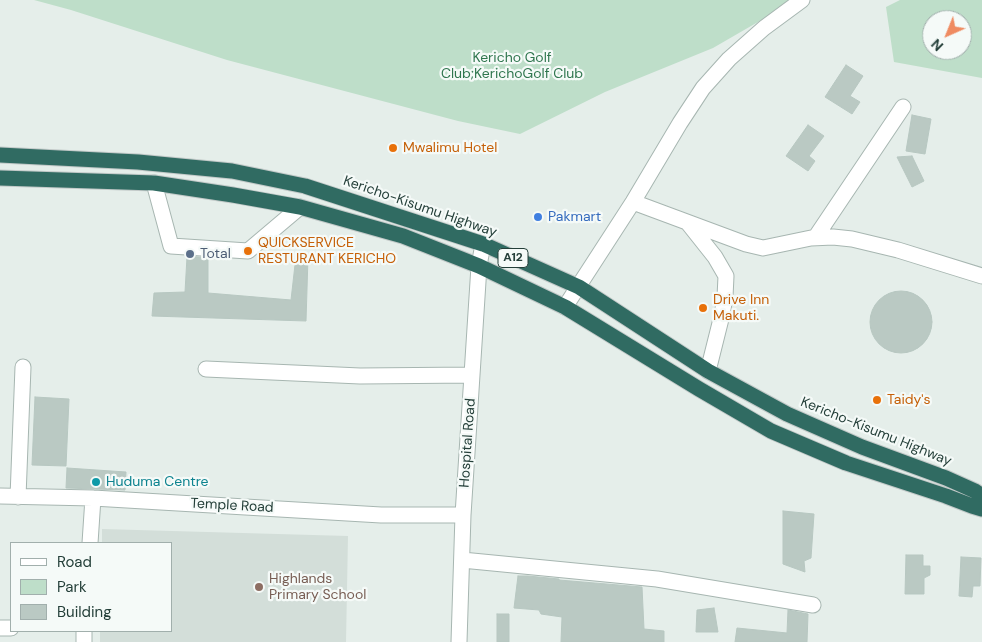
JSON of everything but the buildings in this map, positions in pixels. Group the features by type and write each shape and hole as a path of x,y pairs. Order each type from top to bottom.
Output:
{"highway":[{"name":"Kericho-Kisumu Highway","path":"0,155 138,162 232,171 305,186 482,244 579,286 708,371 787,414 862,447 946,478 982,496"},
{"name":"A12","path":"0,178 154,183 300,207 403,236 479,266 565,308 699,390 771,431 846,463 982,509"}],"street":[{"path":"565,308 703,88 729,59 757,34 802,0"},
{"path":"815,238 903,108"},
{"path":"154,183 171,246 248,251 300,207"},
{"path":"633,202 746,244 763,248 815,238 852,239 898,250 982,276"},
{"path":"688,223 715,257 726,276 725,297 708,371"},
{"name":"Hospital Road","path":"459,642 463,515 482,244"},
{"path":"18,497 23,367"},
{"path":"206,369 360,376 472,375"},
{"name":"Temple Road","path":"0,496 93,498 381,515 463,515"},
{"path":"90,542 93,498"},
{"path":"462,560 658,579 814,605"}],"shaded area":[{"name":"Highlands Primary School","path":"102,529 348,536 346,642 100,642 100,632 172,632 172,542 102,542"}],"green space":[{"name":"Kericho Golf Club;KerichoGolf Club","path":"34,0 796,0 713,48 605,92 520,134 458,121 227,60"},
{"path":"900,0 982,0 982,78 894,62 886,7"}],"place":[{"name":"Mwalimu Hotel","path":"393,148"},
{"name":"Pakmart","path":"538,217"},
{"name":"QUICKSERVICE RESTURANT KERICHO","path":"248,251"},
{"name":"Total","path":"190,254"},
{"name":"Drive Inn Makuti.","path":"703,308"},
{"name":"Taidy's","path":"877,400"},
{"name":"Huduma Centre","path":"96,482"},
{"name":"Highlands Primary School","path":"259,587"}]}
